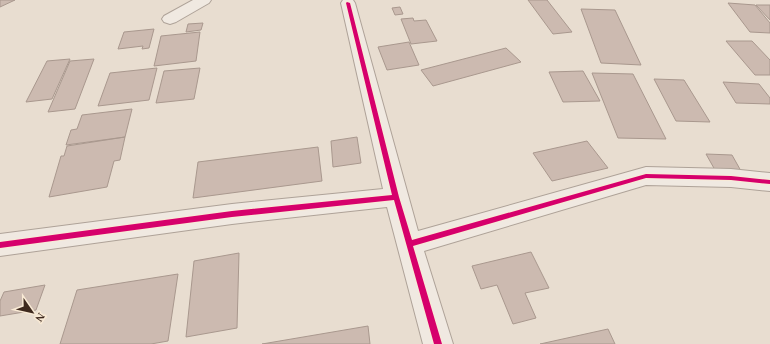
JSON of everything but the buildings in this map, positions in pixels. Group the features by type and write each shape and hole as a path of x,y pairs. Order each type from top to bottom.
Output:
{"street":[{"path":"170,18 204,0"},
{"path":"348,3 396,197 438,344"},
{"path":"410,244 646,176 731,178 770,182"},
{"path":"0,245 232,214 396,197"}],"cycle path":[{"path":"348,3 396,197 438,344"},
{"path":"410,244 646,176 731,178 770,182"},
{"path":"0,245 232,214 396,197"}]}
